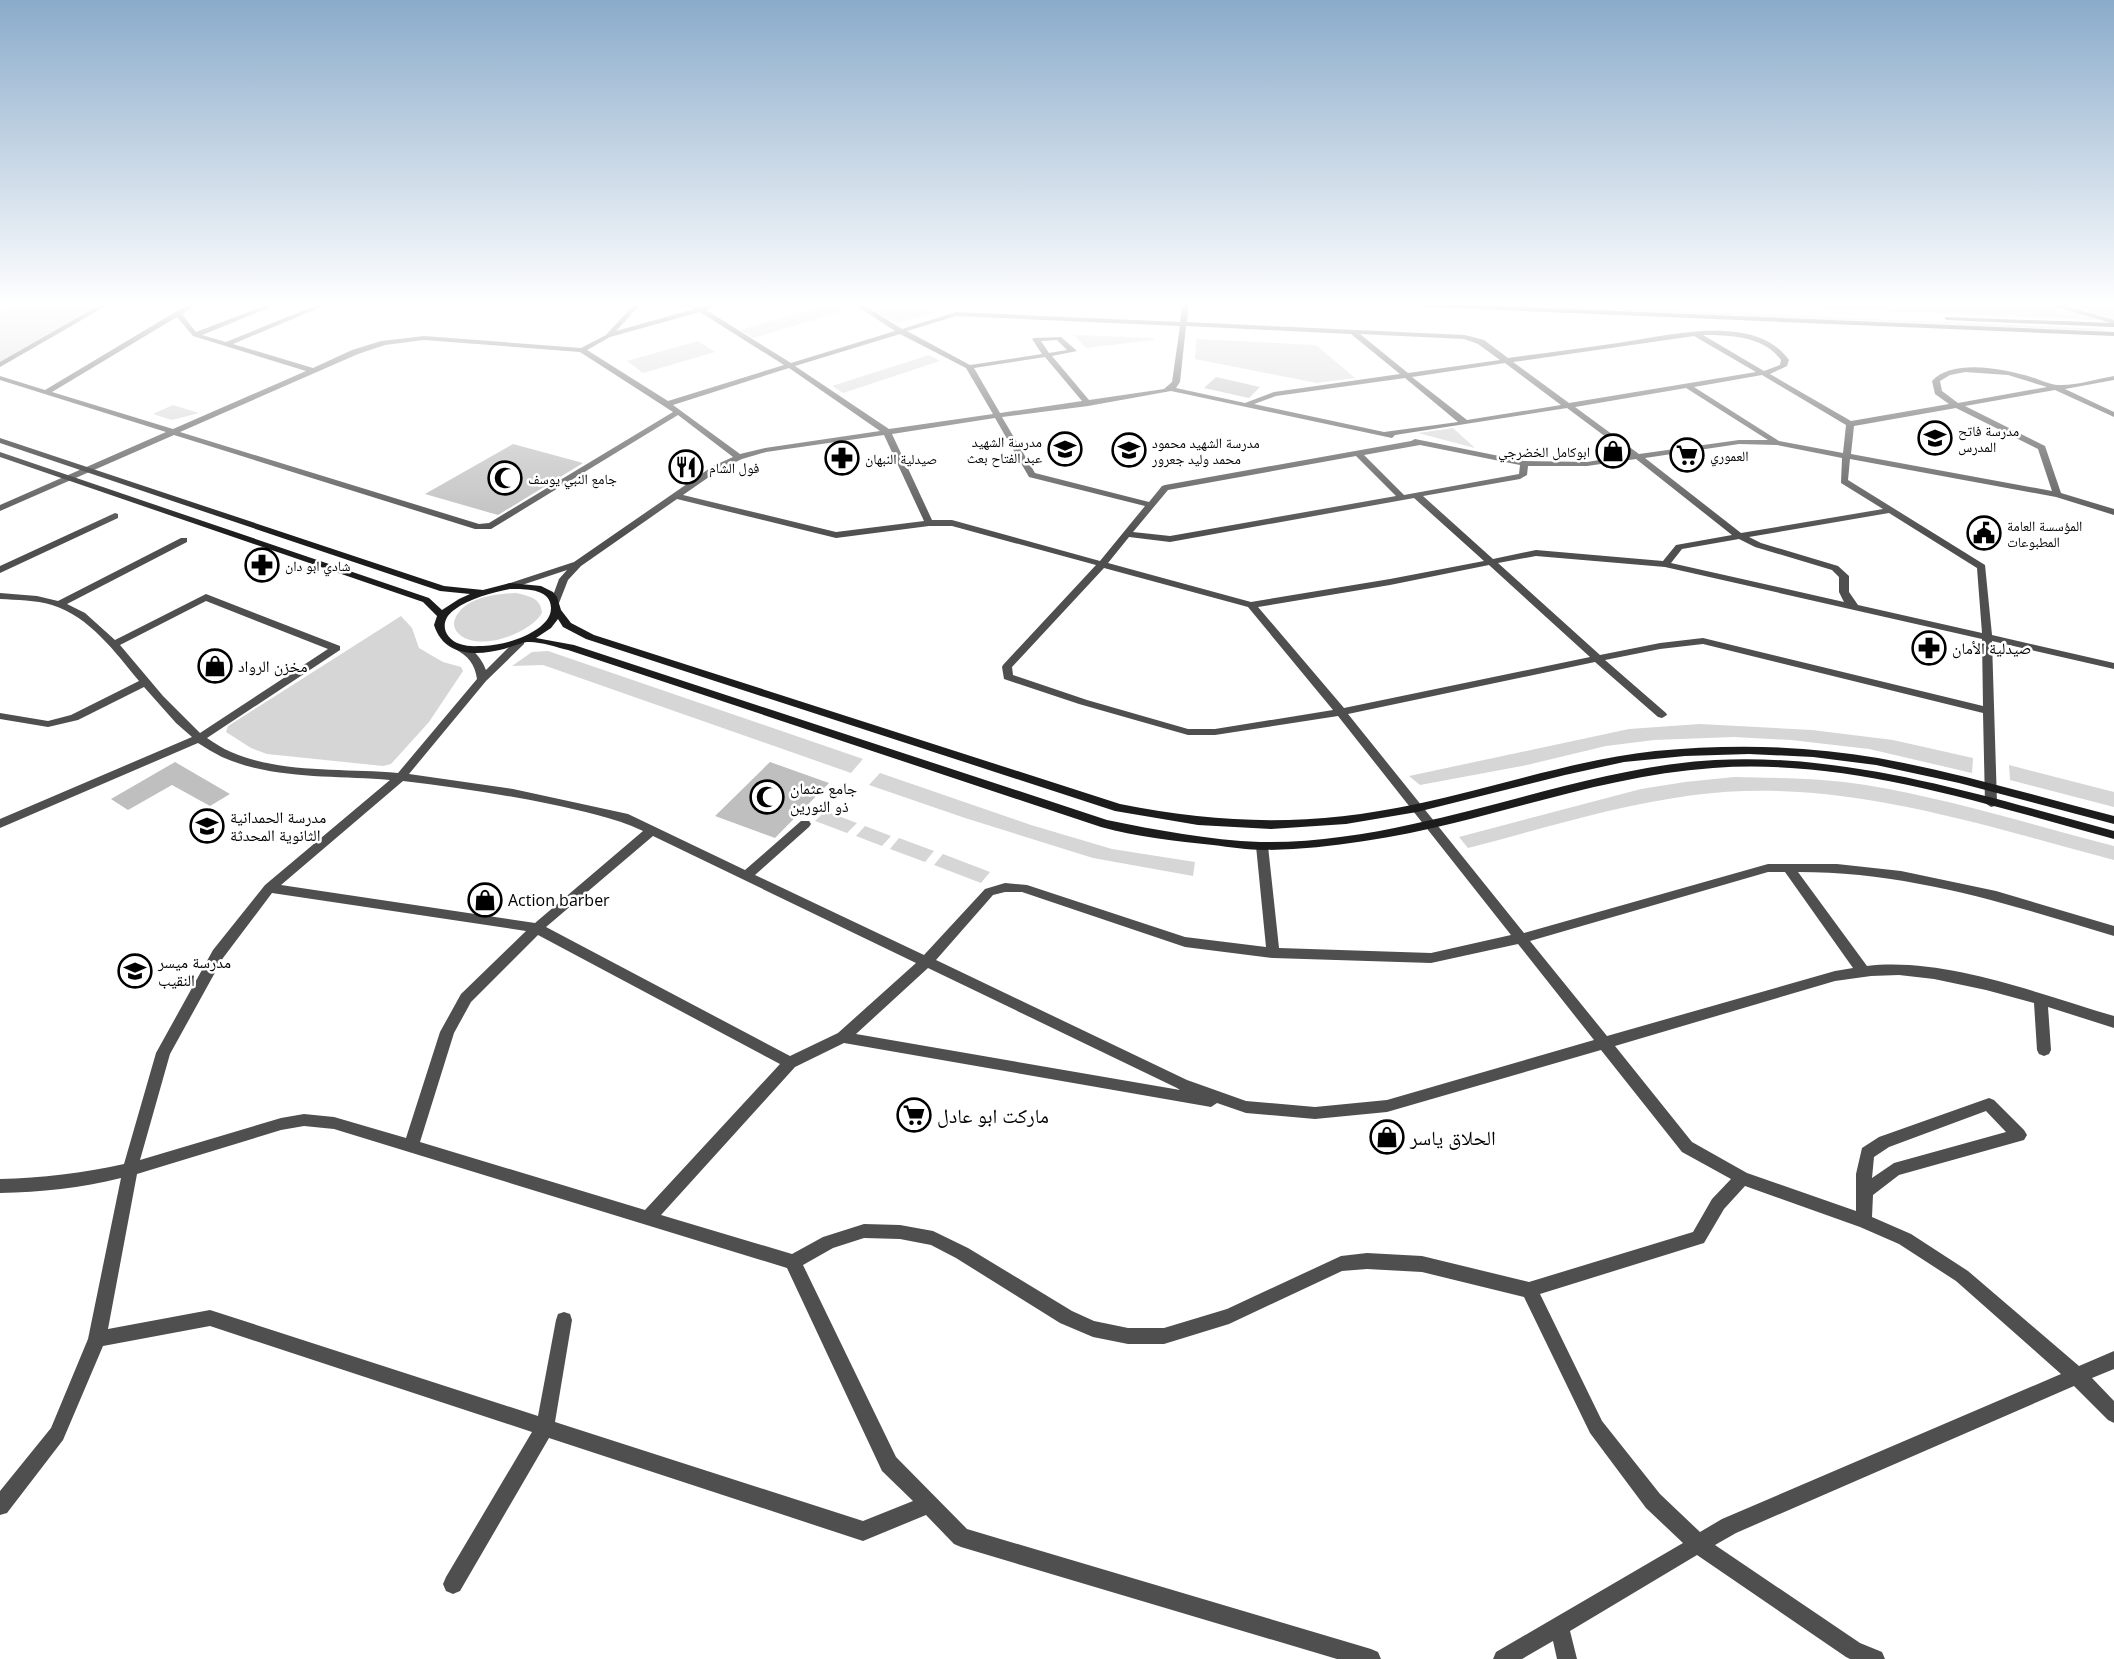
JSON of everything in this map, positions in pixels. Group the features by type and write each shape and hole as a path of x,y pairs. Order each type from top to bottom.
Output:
{"street":[{"path":"5,379 478,526 491,526 676,413"},
{"path":"48,391 68,379"},
{"path":"0,508 291,379"},
{"path":"628,379 739,456"},
{"path":"667,404 747,379"},
{"path":"810,379 887,432 929,523"},
{"path":"977,379 1032,475 1152,505"},
{"path":"1067,379 1088,404"},
{"path":"1170,389 1176,379"},
{"path":"1246,405 1274,394 1375,379"},
{"path":"1411,379 1465,423"},
{"path":"1532,379 1638,457 1739,536 1758,545 1835,568 1844,576 1842,590 1844,597 1856,607"},
{"path":"1386,434 1729,379"},
{"path":"1772,379 1850,424 2106,379"},
{"path":"1938,379 1935,384 1938,392 1955,405 2042,448 2057,495"},
{"path":"2028,379 2058,388 2114,415"},
{"path":"1688,386 1777,443"},
{"path":"0,1506 57,1434 97,1339 130,1169 163,1053 218,954 269,888 401,777 482,678 523,640 548,626 556,606 560,585 578,564 675,496 739,456 765,450 1155,394 1170,389 1524,463 1587,464 1740,442 1777,443 2057,495 2114,512"},
{"path":"1850,424 1844,481 1982,567 1987,637 1991,802"},
{"path":"0,440 443,589 480,592"},
{"path":"1421,442 1165,488 1101,565 1007,667 1008,677 1083,702 1188,732 1215,732 1341,712 1660,646 1703,641 1989,711"},
{"path":"0,454 426,600 442,616"},
{"path":"1358,454 1403,498"},
{"path":"1126,534 1170,539 1403,498 1517,477 1523,475 1524,463"},
{"path":"1416,495 1596,659 1662,715"},
{"path":"675,496 836,535 929,523 952,523 1251,605 1536,554 1665,564 2114,666"},
{"path":"1665,564 1678,547 1891,510"},
{"path":"0,570 115,516"},
{"path":"60,604 184,540"},
{"path":"482,678 479,663 467,651 447,641 440,634 439,626 442,616 464,599 480,592 510,586 578,564"},
{"path":"510,586 539,589 550,594 567,626 590,637 1119,808 1227,824 1299,823 1368,817 1418,808 1604,763 1652,755 1706,750 1770,751 1837,757 1906,767 2114,820"},
{"path":"0,596 40,599 60,604 85,619 113,645 189,732 225,754 261,765 401,777 573,803 624,817 1182,1084 1246,1107"},
{"path":"0,824 200,738 336,648 206,597 113,645"},
{"path":"1251,605 1341,712 1687,1147 1742,1178 1864,1221 1905,1239 1962,1276 2078,1376 2114,1414"},
{"path":"459,647 488,649 523,640 570,647 1105,824 1171,837 1262,846 1365,837 1431,825 1614,777 1663,768 1717,763 1779,764 1909,781 2114,835"},
{"path":"0,716 48,724 74,718 144,683"},
{"path":"974,780 987,765"},
{"path":"746,876 805,824"},
{"path":"411,1147 447,1032 466,998 537,928 651,830"},
{"path":"1262,846 1273,953"},
{"path":"648,1218 790,1063 843,1037 926,962 989,892 1005,886 1023,888 1185,942 1273,953 1431,958 1522,938 1768,868 1837,868 1900,875 1996,896 2114,931"},
{"path":"1788,868 1863,971"},
{"path":"269,888 537,928 790,1063"},
{"path":"843,1037 1246,1107 1315,1113 1387,1106 1835,976 1863,971 1906,970 1985,983 2114,1022"},
{"path":"2042,1000 2044,1050"},
{"path":"1864,1221 1864,1174 1867,1153 1884,1142 1989,1104 2019,1135 1894,1170 1865,1192"},
{"path":"0,1186 21,1187 130,1169 281,1124 304,1120 334,1123 793,1263 889,1464 961,1537 1371,1659"},
{"path":"793,1263 829,1242 864,1231 900,1232 933,1238 962,1253 1066,1317 1093,1329 1128,1336 1164,1336 1230,1316 1341,1264 1367,1261 1422,1264 1529,1290 1698,1238 1718,1204 1742,1178"},
{"path":"1529,1290 1596,1427 1653,1501 1699,1545 1853,1650 1875,1659"},
{"path":"97,1339 210,1318 863,1531 928,1504"},
{"path":"453,1584 545,1428 564,1320"},
{"path":"1503,1659 1729,1526 2114,1360"},
{"path":"1559,1626 1567,1659"}],"shaded area":[{"path":"853,379 884,379 843,393 832,386"},
{"path":"1299,379 1344,379 1317,383"},
{"path":"173,405 199,413 172,420 153,414"},
{"path":"1453,428 1475,448 1418,433"},
{"path":"516,593 534,598 541,608 542,613 536,621 526,628 502,639 489,641 465,638 457,632 454,621 459,612 473,601 499,594"},
{"path":"401,616 412,628 419,648 443,662 461,667 463,671 429,722 391,764 383,766 267,754 251,748 226,732 228,726"},
{"path":"548,651 863,759 851,773 543,665 512,666 532,652"},
{"path":"1700,724 1812,730 1893,740 1973,758 1972,773 1869,749 1791,740 1734,737 1654,740 1606,746 1527,765 1420,785 1409,776 1629,729"},
{"path":"2009,765 2114,792 2114,807 2010,780"},
{"path":"880,773 1031,825 1112,849 1195,862 1193,876 1093,858 869,785"},
{"path":"1734,777 1833,781 1929,797 2114,846 2114,860 1907,807 1801,792 1748,791 1665,799 1580,818 1468,848 1459,837 1641,789"},
{"path":"825,811 857,823 847,833 815,821"},
{"path":"865,826 891,836 882,846 856,836"},
{"path":"899,838 934,851 925,862 890,849"},
{"path":"943,854 990,872 981,883 934,865"}],"building":[{"path":"1213,379 1227,379 1260,387 1249,398 1204,388"},
{"name":"جامع النبي يوسف","path":"513,444 583,463 498,515 425,494"},
{"name":"مدرسة الحمدانية الثانوية المحدثة","path":"175,762 230,794 210,806 172,785 128,810 111,799"},
{"path":"770,762 829,783 775,838 715,816"}],"place":[{"name":"مدرسة فاتح المدرس","path":"1935,438"},
{"name":"مدرسة الشهيد عبد الفتاح بعث","path":"1065,449"},
{"name":"مدرسة الشهيد محمود محمد وليد جعرور","path":"1129,450"},
{"name":"ابوكامل الخضرجي","path":"1613,451"},
{"name":"العموري","path":"1687,455"},
{"name":"صيدلية النبهان","path":"842,458"},
{"name":"فول الشام","path":"686,467"},
{"name":"جامع النبي يوسف","path":"505,478"},
{"name":"المؤسسة العامة المطبوعات","path":"1984,533"},
{"name":"شادي ابو دان","path":"262,565"},
{"name":"صيدلية الأمان","path":"1929,648"},
{"name":"مخزن الرواد","path":"215,666"},
{"name":"جامع عثمان ذو النورين","path":"767,797"},
{"name":"مدرسة الحمدانية الثانوية المحدثة","path":"207,826"},
{"name":"Action barber","path":"485,900"},
{"name":"مدرسة ميسر النقيب","path":"135,971"},
{"name":"ماركت ابو عادل","path":"914,1115"},
{"name":"الحلاق ياسر","path":"1387,1137"}]}
